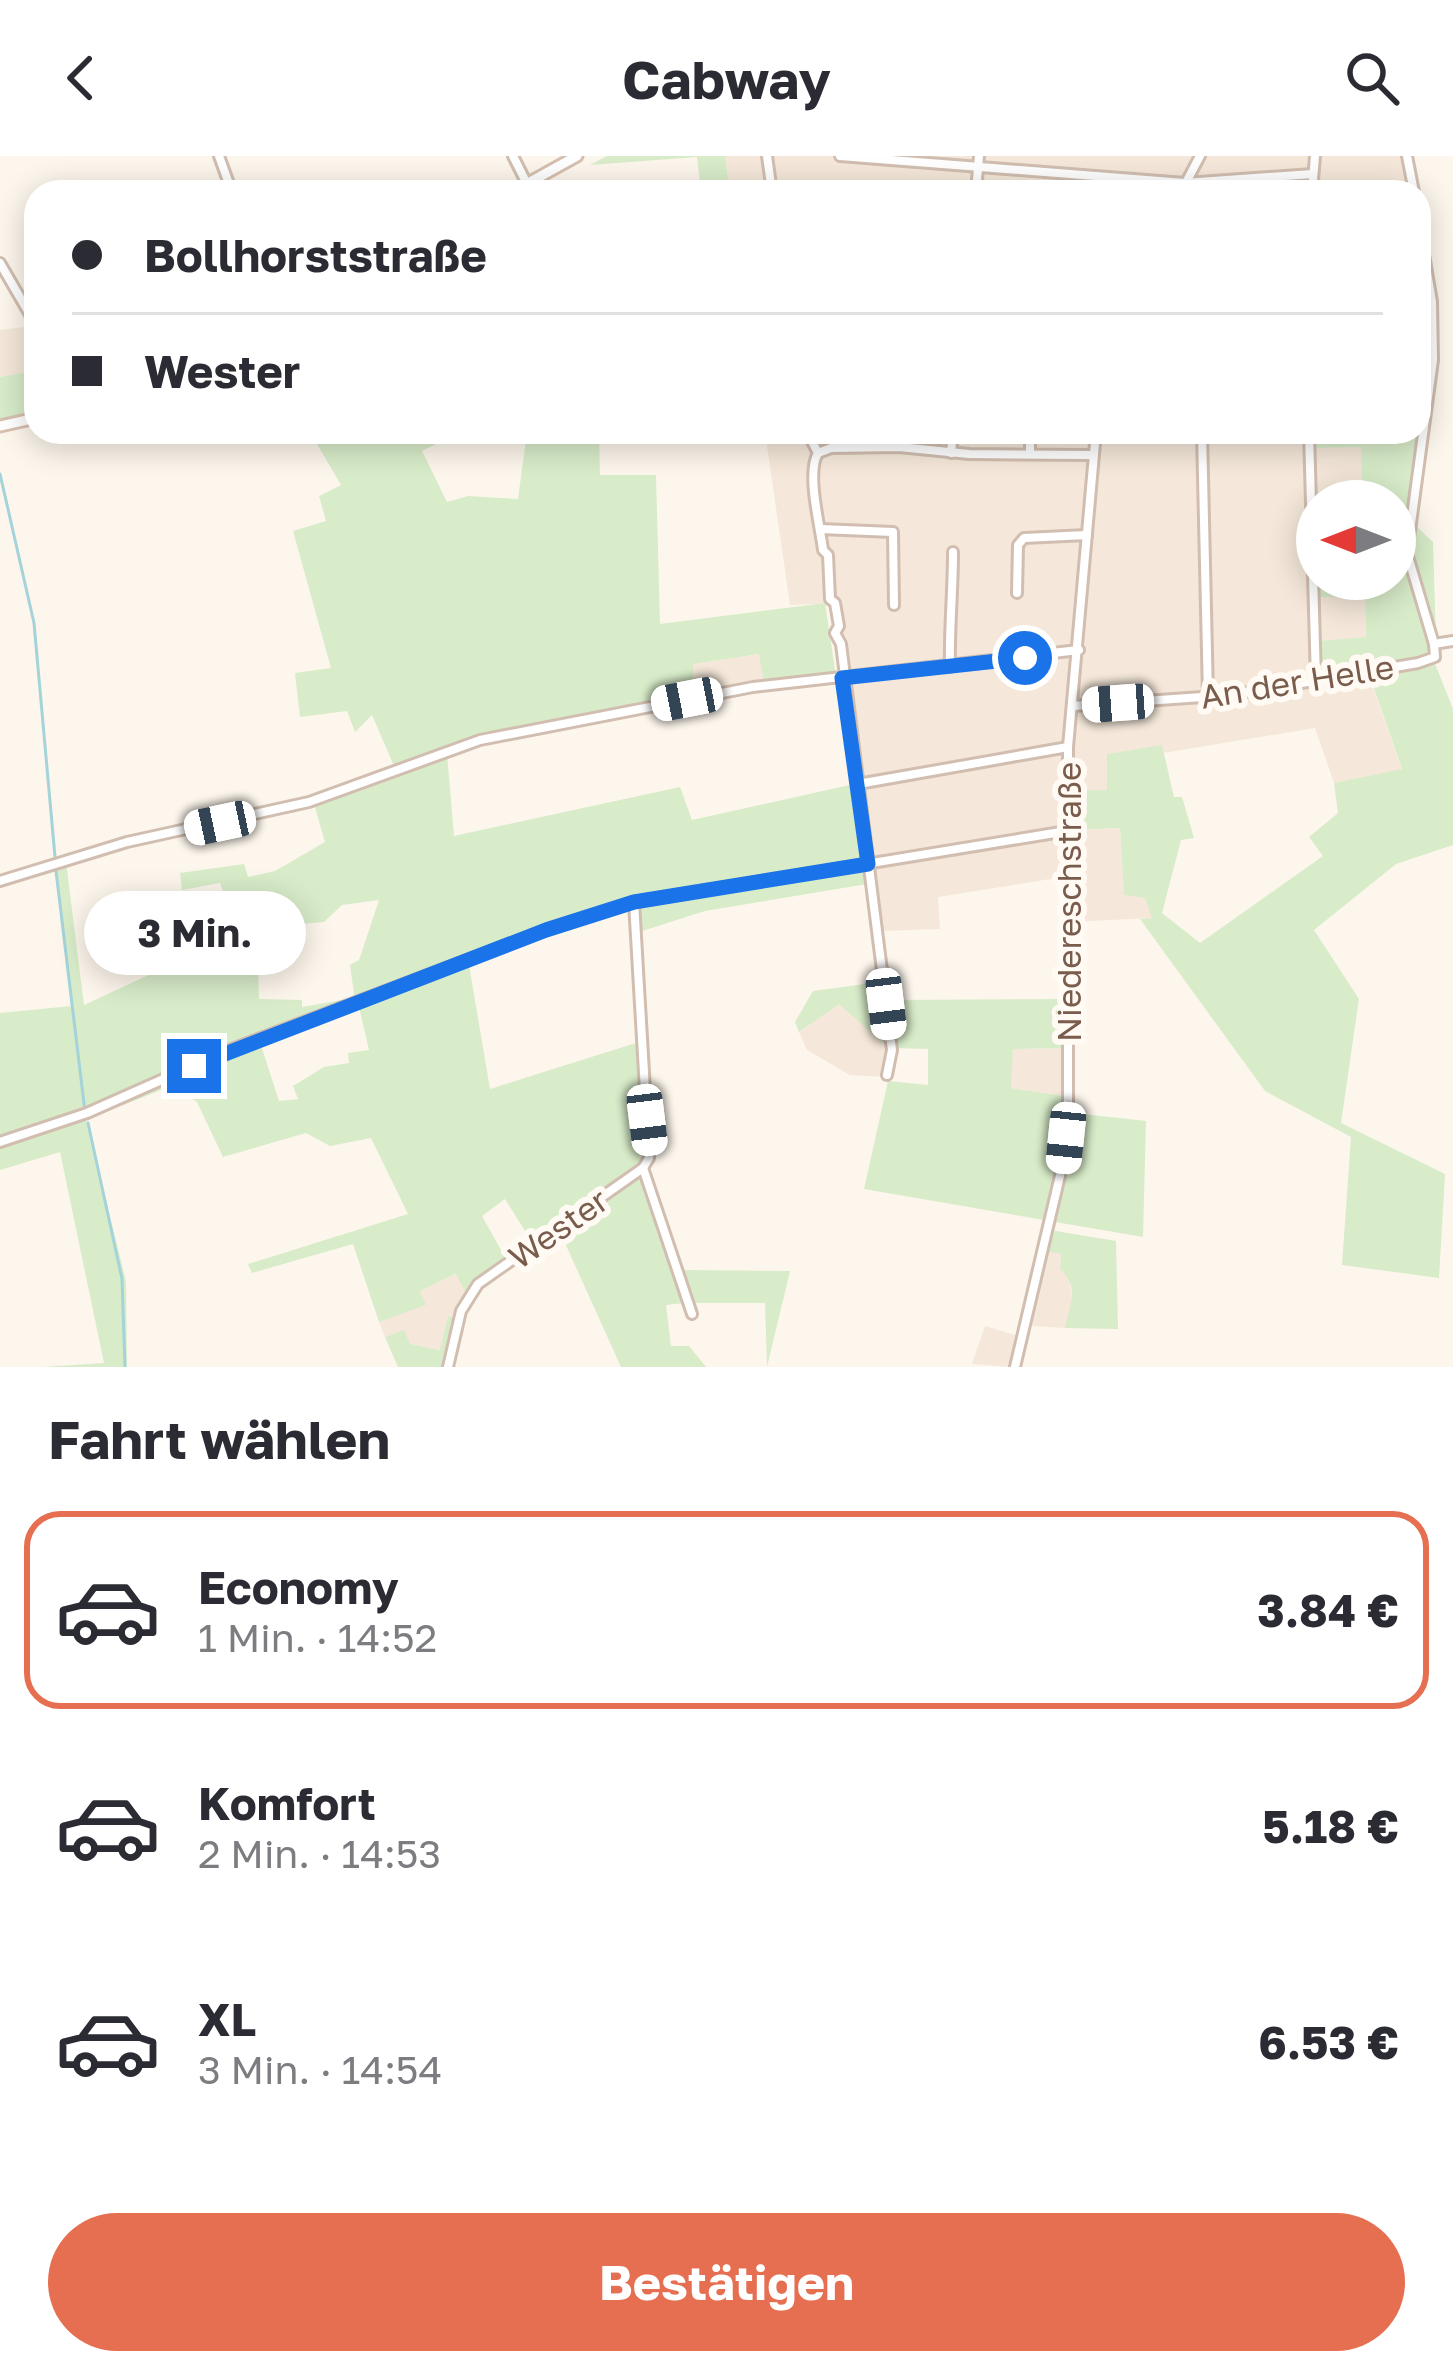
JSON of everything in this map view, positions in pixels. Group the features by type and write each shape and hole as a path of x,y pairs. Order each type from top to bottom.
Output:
{"main road":[{"path":"534,180 577,156"}],"street":[{"path":"840,156 1101,180"},
{"path":"977,180 979,156"},
{"path":"1313,180 1315,156"},
{"path":"1240,180 1313,174"},
{"path":"0,263 24,304"},
{"path":"1431,296 1431,375"},
{"path":"813,444 818,453"},
{"path":"951,453 952,444"},
{"path":"1030,444 1030,453"},
{"name":"Niedereschstraße","path":"1015,1367 1063,1163 1068,1114 1068,747 1094,444"},
{"path":"1202,444 1208,697"},
{"path":"1309,444 1316,681"},
{"path":"1422,444 1407,554 1434,644 1453,641"},
{"path":"887,1075 892,1050 829,555 823,550 811,471 818,453 830,448 1092,455"},
{"path":"820,529 892,532 893,605"},
{"path":"1017,593 1018,545 1024,538 1087,535"},
{"path":"950,667 947,634 954,609 953,552"},
{"name":"An der Helle","path":"1073,706 1208,697 1316,681 1418,663 1435,657 1434,644"},
{"path":"0,881 127,842 309,802 480,740 753,687 1079,650"},
{"path":"858,784 1068,747"},
{"path":"0,1142 87,1113 229,1050 546,930 634,902 1067,831"},
{"name":"Wester","path":"448,1367 461,1311 478,1284 643,1168 650,1146 634,902"},
{"path":"643,1168 692,1314"}],"shaded area":[{"path":"725,156 1405,156 1408,180 728,180"},
{"path":"24,327 24,372 0,377 0,330"},
{"path":"767,444 1361,446 1362,480 1296,480 1296,600 1365,600 1366,638 1318,641 1321,674 1366,667 1402,770 1334,783 1315,728 1163,753 1162,746 1108,754 1107,791 1072,830 1120,828 1124,894 1145,897 1152,918 1070,922 1069,876 938,897 940,929 881,931 836,603 790,605"},
{"path":"760,654 764,683 694,694 692,664"},
{"path":"839,1003 887,1047 884,1077 850,1075 807,1050 799,1032"},
{"path":"1064,1048 1064,1096 1011,1088 1012,1049"},
{"path":"1046,1251 1061,1253 1060,1269 1069,1276 1073,1307 1065,1328 1032,1326"},
{"path":"457,1274 466,1293 457,1319 448,1317 441,1350 409,1344 403,1331 385,1337 379,1322 425,1305 420,1291"},
{"path":"985,1326 1021,1337 1011,1367 972,1364"}],"green space":[{"path":"607,156 725,156 728,180 700,180 697,157 590,165"},
{"path":"24,372 24,417 0,421 0,377"},
{"path":"317,444 436,444 422,451 447,502 468,496 518,499 525,444 599,444 600,475 656,475 660,624 825,603 836,676 764,683 759,654 693,664 694,694 479,737 394,766 372,715 355,732 347,711 300,717 295,673 331,668 293,531 326,521 319,496 341,485"},
{"path":"1313,444 1418,444 1413,480 1362,480 1361,447 1313,448"},
{"path":"1416,526 1433,542 1436,641 1416,573"},
{"path":"1416,598 1432,655 1321,675 1317,641 1366,637 1365,600"},
{"path":"1434,661 1453,709 1453,845 1396,864 1314,930 1359,999 1341,1123 1445,1174 1439,1278 1342,1265 1351,1137 1265,1091 1140,919 1152,918 1145,898 1124,895 1120,828 1071,830 1072,790 1107,790 1107,754 1162,745 1174,797 1182,797 1194,838 1181,840 1162,913 1200,943 1323,856 1309,837 1338,813 1334,783 1402,769 1369,674"},
{"path":"447,754 454,836 680,787 692,820 854,784 865,861 631,900 355,1001 350,965 359,960 379,900 342,905 324,922 275,926 275,959 258,961 259,999 302,1000 302,1007 342,1000 342,1006 258,1036 279,1101 298,1099 293,1086 324,1067 349,1063 348,1053 369,1050 359,1007 469,965 490,1089 639,1042 646,1157 532,1242 505,1199 482,1216 506,1259 466,1293 456,1274 420,1291 426,1305 379,1322 353,1244 252,1273 248,1264 408,1214 371,1138 330,1146 306,1133 223,1157 197,1102 171,1086 86,1120 126,1281 127,1367 43,1367 104,1363 60,1152 0,1170 0,1146 86,1119 84,1110 0,1138 0,1013 71,1006 55,866 66,862 84,1005 237,934 220,883 182,890 180,873 244,864 248,877 275,871 325,842 314,804"},
{"path":"865,867 867,884 705,911 639,932 637,905"},
{"path":"880,982 887,1047 839,1004 799,1032 795,1022 813,991"},
{"path":"1062,999 1064,1048 1013,1049 1011,1088 1064,1096 1068,1151 1074,1113 1146,1121 1143,1237 864,1189 888,1081 928,1085 928,1049 894,1048 890,1000"},
{"path":"642,1173 685,1303 666,1305 671,1346 689,1346 706,1367 621,1367 560,1232"},
{"path":"1050,1230 1116,1241 1118,1329 1065,1328 1072,1291 1060,1269 1061,1254 1046,1251"},
{"path":"681,1270 790,1271 767,1367 765,1303 691,1303"},
{"path":"448,1316 457,1319 444,1367 398,1367 385,1337 404,1330 410,1344 440,1350"}],"waterway":[{"path":"0,474 34,623 55,857"},
{"path":"56,871 85,1112"},
{"path":"88,1123 122,1279 125,1367"}],"route":[{"path":"194,1066 546,930 634,902 868,864 842,678 1025,658"}]}
